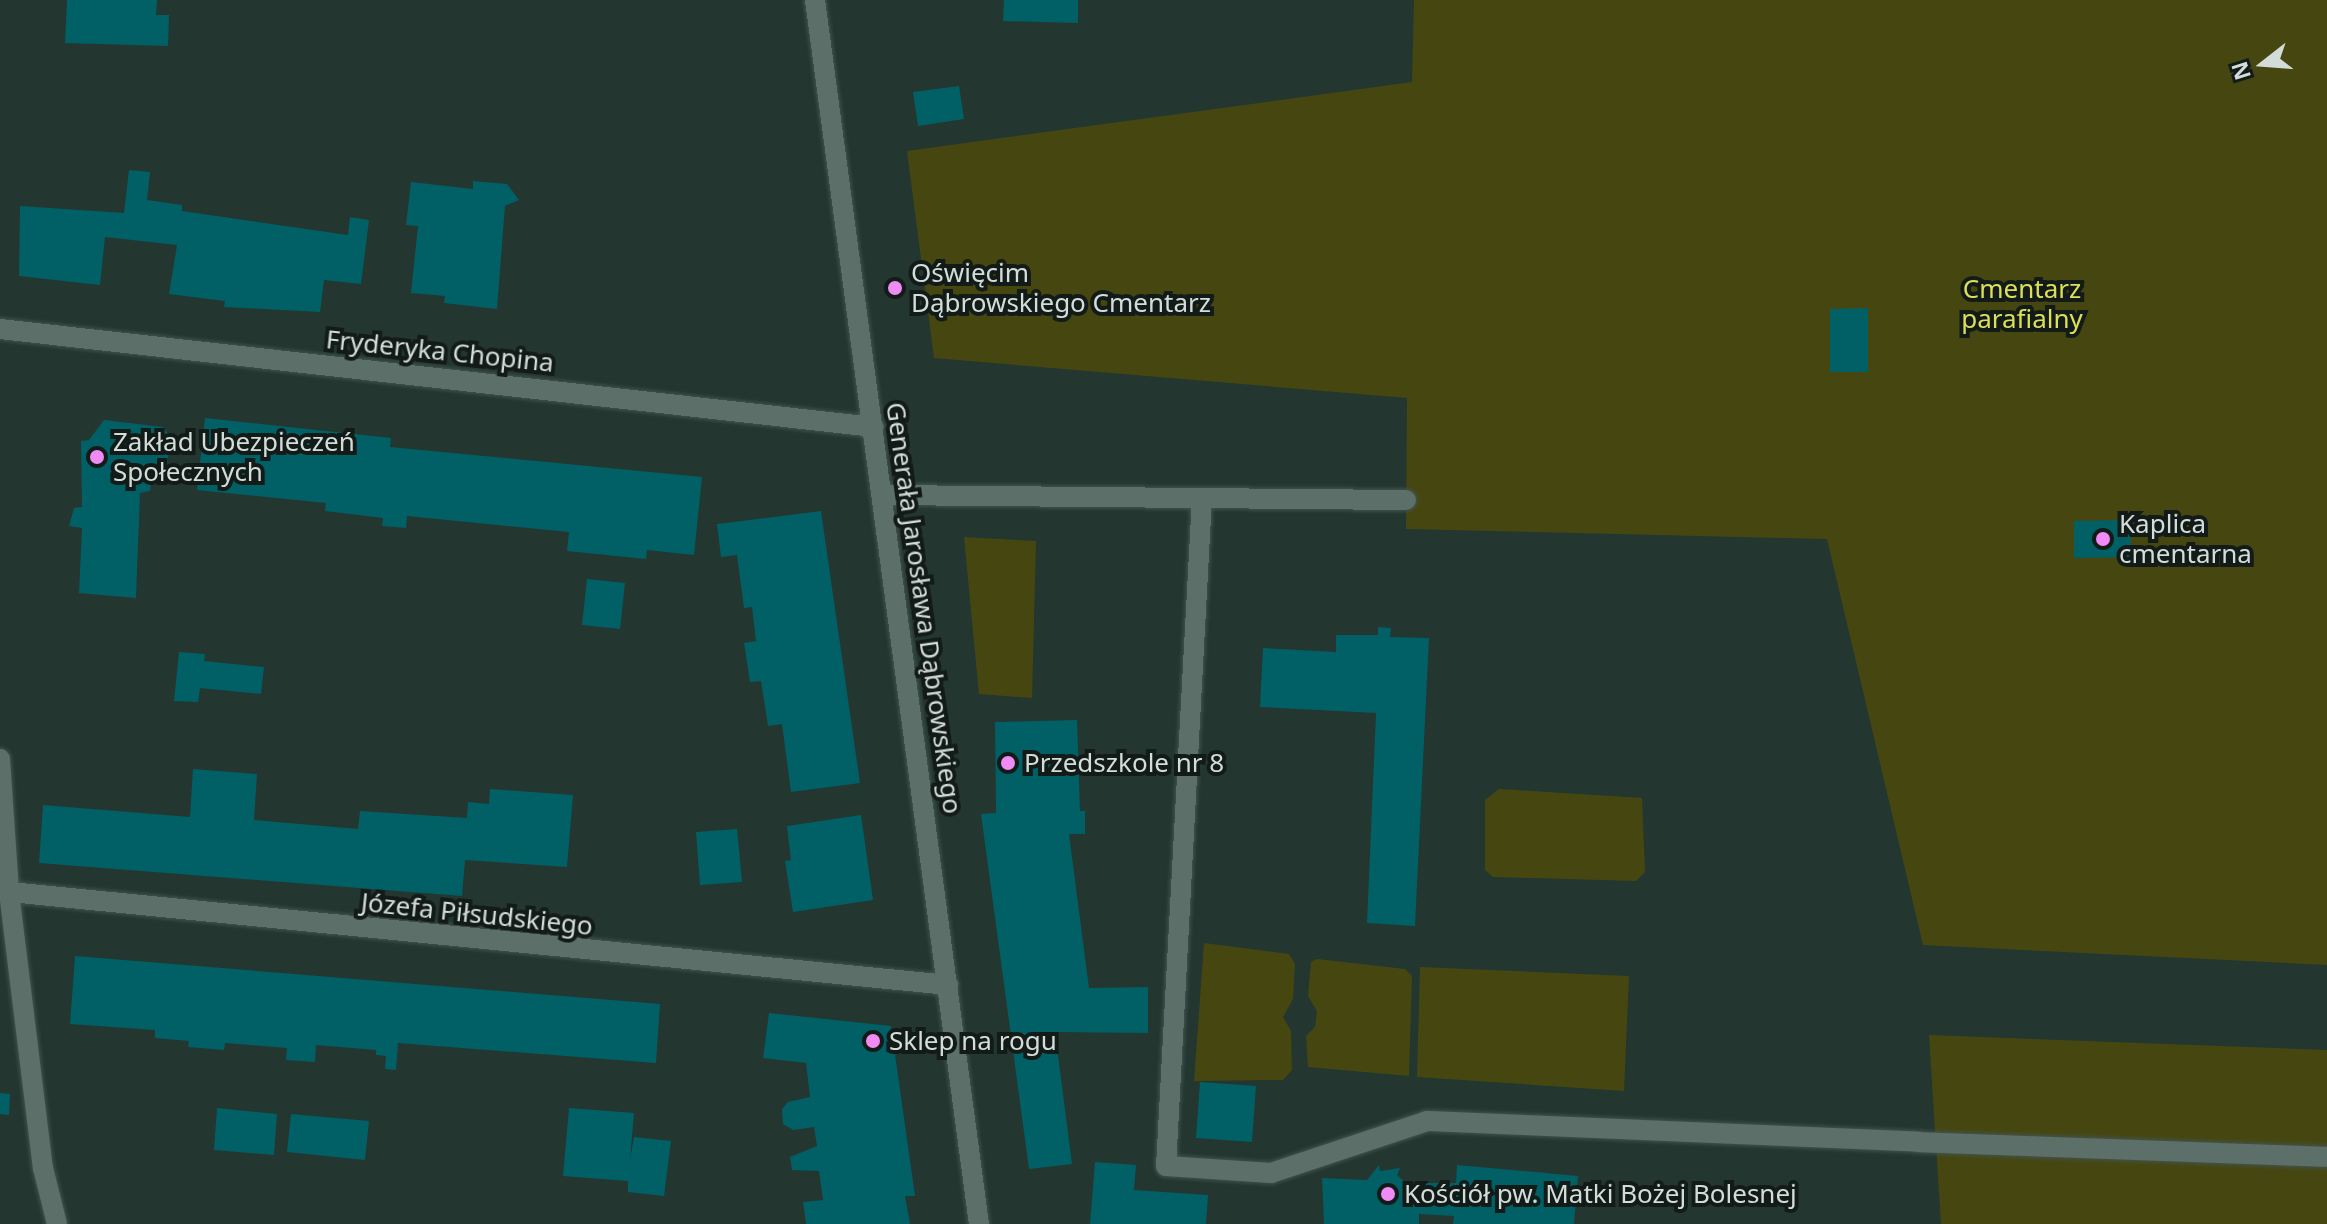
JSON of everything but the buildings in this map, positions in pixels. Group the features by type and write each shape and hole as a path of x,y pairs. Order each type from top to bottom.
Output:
{"street":[{"name":"Generała Jarosława Dąbrowskiego","path":"815,0 979,1224"},
{"name":"Fryderyka Chopina","path":"0,329 874,427"},
{"path":"883,495 1406,500"},
{"path":"1202,498 1166,1166 1271,1173 1427,1121 2327,1157"},
{"path":"0,759 5,892 43,1168 57,1224"},
{"name":"Józefa Piłsudskiego","path":"5,892 948,985"}],"green space":[{"name":"Cmentarz parafialny","path":"1414,0 2327,0 2327,965 1923,945 1827,539 1406,529 1407,398 934,358 907,151 1412,82"},
{"path":"964,537 1036,541 1032,698 979,694"},
{"path":"1499,789 1642,798 1645,872 1636,881 1493,877 1485,870 1485,800"},
{"path":"1204,943 1289,954 1295,964 1293,999 1283,1017 1291,1031 1292,1070 1283,1080 1194,1081"},
{"path":"1317,959 1405,969 1412,976 1409,1076 1308,1067 1306,1036 1315,1027 1317,1011 1308,996 1311,962"},
{"path":"1420,967 1629,976 1624,1091 1417,1077"},
{"path":"1929,1035 2327,1050 2327,1224 1941,1224"}],"place":[{"name":"Oświęcim Dąbrowskiego Cmentarz","path":"895,288"},
{"name":"Zakład Ubezpieczeń Społecznych","path":"97,457"},
{"name":"Kaplica cmentarna","path":"2103,539"},
{"name":"Przedszkole nr 8","path":"1008,763"},
{"name":"Sklep na rogu","path":"873,1041"},
{"name":"Kościół pw. Matki Bożej Bolesnej","path":"1388,1194"}]}
